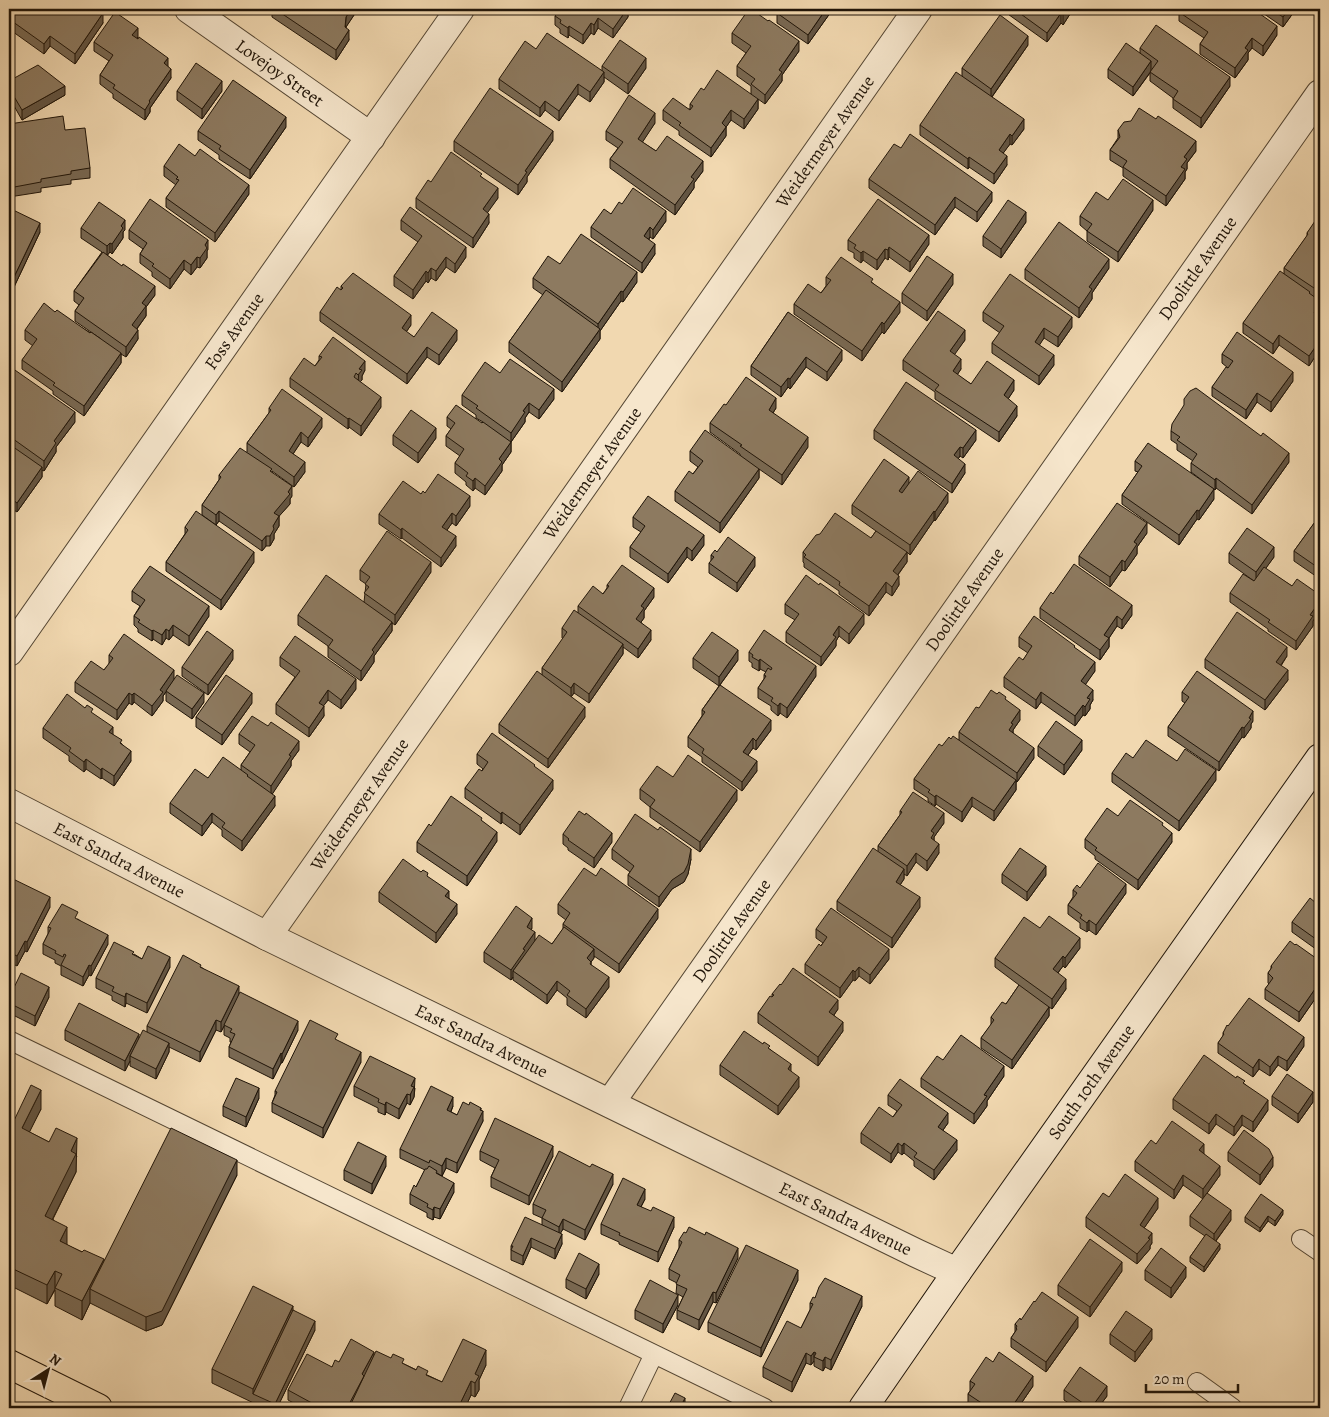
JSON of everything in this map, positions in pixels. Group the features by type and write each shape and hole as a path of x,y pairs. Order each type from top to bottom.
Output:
{"main road":[{"path":"9,1364 70,1402 98,1408"}],"street":[{"name":"Lovejoy Street","path":"189,9 371,137"},
{"name":"Foss Avenue","path":"9,652 460,9"},
{"name":"Weidermeyer Avenue","path":"267,936 918,9"},
{"name":"Doolittle Avenue","path":"610,1103 1320,94"},
{"name":"South 10th Avenue","path":"863,1408 1320,758"},
{"name":"East Sandra Avenue","path":"9,803 267,936 957,1272"}],"lane":[{"path":"9,1040 766,1408"},
{"path":"1301,1239 1320,1252"},
{"path":"628,1408 654,1354"},
{"path":"1197,1382 1233,1408"}],"building":[{"path":"9,9 97,9 103,13 75,54 50,36 44,44 9,19"},
{"path":"275,9 351,9 346,17 345,27 349,30 336,50"},
{"path":"560,9 627,9 613,29 598,18 594,25 591,23 583,35 569,26 568,28 560,23 561,20 555,16"},
{"path":"749,9 769,20 799,41 779,70 782,72 765,95 751,84 755,79 737,66 751,46 732,33"},
{"path":"781,9 826,9 808,35 777,13"},
{"path":"1014,9 1068,9 1063,15 1061,13 1047,33"},
{"path":"1182,9 1253,9 1277,26 1263,46 1252,38 1245,48 1248,50 1235,68 1200,44 1208,32 1179,12"},
{"path":"1271,9 1289,9 1283,17"},
{"path":"115,12 138,28 132,35 138,39 139,37 168,58 164,63 171,69 145,110 113,88 115,85 100,75 113,55 94,42"},
{"path":"1000,15 1028,36 991,89 962,68"},
{"path":"1156,25 1230,77 1201,118 1173,99 1178,91 1150,72 1158,61 1140,48"},
{"path":"547,33 604,72 590,92 578,84 559,111 545,101 540,108 499,79 525,41 536,49"},
{"path":"620,40 646,58 628,84 602,66"},
{"path":"1126,43 1151,61 1133,87 1108,69"},
{"path":"196,63 222,81 202,109 177,91"},
{"path":"38,65 65,86 22,110 9,88 9,81"},
{"path":"717,70 758,99 744,119 731,110 722,123 726,127 711,148 679,125 681,123 663,110 673,98 690,110 693,106 690,104 701,88 704,90"},
{"path":"956,72 1024,119 999,150 1007,156 994,174 969,157 968,159 920,125"},
{"path":"233,80 286,117 250,170 219,149 221,146 198,131"},
{"path":"490,88 553,131 525,171 527,172 518,185 454,141"},
{"path":"629,95 655,113 638,139 656,151 667,136 703,161 691,177 694,179 675,205 610,159 623,142 606,131"},
{"path":"1139,108 1156,119 1158,116 1196,141 1184,157 1187,159 1181,167 1185,169 1166,196 1123,167 1127,161 1110,150 1120,137 1118,130 1124,122 1131,121"},
{"path":"63,116 65,130 85,128 90,168 71,171 71,174 41,179 41,182 9,188 9,124"},
{"path":"910,134 992,192 977,212 955,197 935,225 869,179 894,144 901,148"},
{"path":"179,144 195,156 200,149 249,185 215,233 166,198 179,180 176,179 178,177 164,166"},
{"path":"451,152 498,188 483,209 489,214 473,238 416,198 428,180 431,182"},
{"path":"1123,179 1153,200 1118,252 1087,231 1092,224 1080,216 1096,192 1108,200"},
{"path":"633,188 666,211 653,230 650,227 644,236 655,244 642,263 591,227 604,209 611,214 619,202 622,204"},
{"path":"150,199 208,240 205,245 207,248 200,258 197,257 191,265 184,260 170,279 152,266 154,264 140,254 147,243 129,230"},
{"path":"878,199 929,235 910,262 889,247 888,250 885,249 877,260 863,251 861,253 854,248 856,245 848,240"},
{"path":"1008,200 1026,212 1001,249 983,236"},
{"path":"99,202 125,220 121,226 123,228 112,244 110,243 107,246 81,228"},
{"path":"410,207 466,247 455,264 446,257 436,271 431,268 428,273 426,271 413,290 394,276 422,236 401,220"},
{"path":"9,208 40,223 14,277 9,275"},
{"path":"1320,216 1320,292 1284,268"},
{"path":"1059,222 1109,259 1089,287 1092,289 1079,308 1025,269"},
{"path":"581,234 637,272 598,324 533,278 548,256 560,264"},
{"path":"103,252 155,286 142,303 146,306 132,325 138,330 126,347 75,311 84,298 74,291"},
{"path":"927,256 953,274 927,311 902,293"},
{"path":"841,257 873,279 871,282 900,302 884,324 882,322 862,351 794,304 808,284 821,293 831,280 826,277"},
{"path":"1280,271 1320,301 1314,313 1320,317 1320,343 1318,343 1309,356 1279,335 1273,344 1243,323"},
{"path":"353,273 411,315 402,328 414,337 432,312 457,330 439,355 427,347 407,374 320,312 337,287 341,290 343,288 341,286"},
{"path":"1010,274 1072,317 1058,337 1044,328 1035,342 1054,355 1039,376 992,343 1004,326 983,312"},
{"path":"546,290 600,329 562,382 509,342"},
{"path":"44,303 55,312 57,310 121,353 84,406 53,385 55,383 22,360 37,339 25,330"},
{"path":"938,311 965,330 950,351 961,359 953,371 971,384 987,361 1014,380 1004,395 1017,406 999,432 935,390 939,385 903,360"},
{"path":"788,312 842,350 827,372 806,357 790,379 788,378 781,387 751,366"},
{"path":"1237,332 1293,372 1271,402 1257,393 1246,410 1212,387 1226,367 1228,368 1233,361 1222,354"},
{"path":"333,337 365,361 359,369 362,370 358,375 356,373 354,377 381,397 361,426 290,378 304,358 315,366 322,357 319,356"},
{"path":"510,359 554,389 539,410 529,403 511,433 476,408 478,406 462,395 485,362 500,373"},
{"path":"12,368 75,412 54,441 56,443 44,461 9,436 9,373"},
{"path":"746,377 776,398 769,410 808,437 782,475 710,423 724,404 726,405"},
{"path":"906,382 976,430 963,448 960,447 954,455 965,464 952,484 874,430"},
{"path":"1196,388 1261,436 1263,433 1289,453 1252,505 1216,478 1215,480 1191,463 1197,454 1177,440 1180,437 1171,431 1172,424 1184,405 1184,399 1190,391"},
{"path":"282,389 322,418 308,438 301,432 289,451 305,462 294,477 247,443 271,410 269,408"},
{"path":"456,405 511,442 499,459 502,462 485,486 475,478 473,481 466,476 468,473 455,463 464,449 446,436 455,423 447,417"},
{"path":"411,410 436,428 418,453 393,435"},
{"path":"705,430 759,469 720,523 675,491 689,471 693,474 703,461 690,451"},
{"path":"1148,443 1214,489 1179,535 1122,495 1142,466 1135,461"},
{"path":"9,444 42,467 17,503 9,497"},
{"path":"240,448 272,469 270,471 292,486 288,492 290,494 274,513 279,516 273,526 274,529 270,536 266,536 262,541 219,511 216,515 202,505 221,477 219,475"},
{"path":"884,459 909,477 899,491 902,493 918,471 948,493 910,545 852,505"},
{"path":"438,474 470,496 456,516 452,513 442,527 456,536 441,558 402,528 401,530 379,514 403,481 421,494 423,491 425,493"},
{"path":"648,496 704,535 692,551 687,547 668,574 630,547 645,526 633,517"},
{"path":"1117,503 1147,523 1134,542 1137,544 1125,562 1122,560 1110,577 1079,556"},
{"path":"196,511 254,552 221,600 166,562 188,530 185,527"},
{"path":"835,513 871,538 876,531 907,552 893,571 899,576 892,587 886,582 869,606 839,585 840,582 804,557 806,555 803,552 816,535 820,534"},
{"path":"1320,515 1320,569 1294,551"},
{"path":"1247,528 1274,547 1256,572 1229,553"},
{"path":"387,531 431,562 395,615 364,593 369,587 365,584 370,577 360,570"},
{"path":"728,537 755,557 737,583 709,563 714,557 711,555 715,550 717,552"},
{"path":"1074,564 1132,605 1122,620 1117,616 1104,635 1109,638 1100,650 1040,608 1051,592 1053,594"},
{"path":"622,565 654,588 641,606 644,608 636,619 651,630 638,649 578,606 593,586 603,594 609,586 607,585"},
{"path":"150,566 209,606 189,636 173,625 169,631 166,629 162,635 138,622 140,620 134,616 145,600 132,591"},
{"path":"1264,567 1292,586 1297,579 1320,595 1320,601 1310,615 1313,616 1296,641 1268,622 1270,620 1230,593 1243,574 1254,581"},
{"path":"326,575 392,622 372,650 374,652 361,671 328,647 333,640 298,615"},
{"path":"806,575 864,614 849,634 839,626 833,635 836,637 821,657 786,632 799,614 785,604"},
{"path":"574,610 623,644 589,694 574,683 571,688 542,668 567,632 562,628"},
{"path":"1237,612 1287,647 1276,662 1288,670 1265,700 1205,659"},
{"path":"1034,616 1095,662 1081,681 1093,690 1087,698 1090,699 1085,707 1083,705 1075,716 1041,692 1036,700 1004,677 1019,657 1023,660 1032,646 1019,637"},
{"path":"764,630 816,666 787,708 780,703 778,706 771,701 773,698 758,688 766,676 764,675 768,668 771,670 772,668 760,659 759,661 752,657 753,655 749,652"},
{"path":"207,631 233,650 208,685 182,667"},
{"path":"712,632 738,650 719,677 693,658"},
{"path":"124,634 174,670 160,690 163,692 152,706 134,693 132,695 129,693 117,710 75,682 91,661 104,670 113,658 109,655"},
{"path":"295,636 356,679 341,700 328,690 319,703 324,706 309,728 276,704 300,671 280,657"},
{"path":"537,671 585,707 548,759 499,724"},
{"path":"1197,671 1253,711 1249,718 1251,719 1244,728 1242,727 1219,762 1168,727 1189,697 1182,692"},
{"path":"177,675 204,693 192,709 166,691"},
{"path":"226,675 252,693 222,735 196,717"},
{"path":"720,685 771,720 756,741 753,738 743,752 757,761 742,782 702,753 704,749 688,737 705,712 702,710"},
{"path":"991,690 997,694 999,692 1020,710 1011,723 1013,724 1009,730 1034,748 1017,773 959,732 976,707 979,708"},
{"path":"67,694 85,708 87,705 93,709 91,712 113,727 109,732 122,740 120,743 131,751 114,776 102,768 101,770 86,759 84,762 69,751 71,748 43,728"},
{"path":"252,716 268,726 271,722 299,741 271,786 241,765 255,745 239,734"},
{"path":"1056,721 1082,740 1064,765 1038,746"},
{"path":"492,733 553,780 520,825 465,788 479,769 482,771 488,762 477,754"},
{"path":"953,736 1016,780 994,811 972,797 962,812 936,795 935,797 928,792 930,790 914,779 939,744 942,746 949,737 951,739"},
{"path":"1146,740 1177,761 1185,749 1216,770 1179,821 1112,773 1126,753 1133,758"},
{"path":"688,755 737,790 700,842 650,807 655,800 640,789 657,766 673,777"},
{"path":"223,757 275,796 242,841 222,827 225,823 212,813 202,826 170,803 195,769 208,778"},
{"path":"913,792 944,813 931,831 934,833 931,838 939,844 927,861 916,853 907,866 878,846 902,812 900,811"},
{"path":"451,796 482,818 481,820 497,832 467,876 417,842 429,824 431,826"},
{"path":"1130,800 1163,823 1162,825 1172,833 1138,880 1095,850 1097,848 1085,839 1107,808 1118,816"},
{"path":"579,811 585,815 586,813 612,833 594,858 568,840 563,834"},
{"path":"635,814 658,830 660,827 691,849 684,872 672,880 659,897 628,875 634,866 612,849"},
{"path":"873,848 904,869 896,882 920,897 892,938 837,901"},
{"path":"1020,848 1046,866 1027,892 1002,874"},
{"path":"403,859 421,872 423,870 428,873 427,876 449,891 445,896 457,904 436,933 379,892"},
{"path":"1098,863 1126,884 1096,925 1089,920 1087,923 1080,918 1082,915 1068,905 1077,893 1073,890 1077,885 1080,888"},
{"path":"584,868 596,876 601,868 658,909 619,964 563,924 570,913 558,904"},
{"path":"9,877 50,897 27,942 25,941 17,956 9,952"},
{"path":"1320,897 1320,942 1292,922 1310,898 1316,903"},
{"path":"62,904 78,912 75,918 108,935 83,977 61,965 66,955 64,954 63,957 43,944 51,928 48,927"},
{"path":"516,906 532,918 527,927 535,932 511,970 484,952"},
{"path":"831,908 889,949 870,975 859,967 855,972 853,970 840,988 805,964 819,944 821,946 827,937 816,929"},
{"path":"1049,916 1080,938 1065,958 1063,956 1053,969 1066,979 1052,999 995,958 1024,917 1040,928"},
{"path":"564,927 594,949 587,958 591,962 590,964 609,977 586,1009 567,995 570,991 557,981 547,995 513,971 539,935 552,944"},
{"path":"1290,941 1320,961 1320,988 1317,986 1299,1012 1265,989 1273,978 1268,973 1271,966"},
{"path":"114,942 134,952 132,954 142,959 148,946 170,957 147,1003 126,993 125,997 112,991 114,987 96,978"},
{"path":"183,955 201,965 200,967 239,986 221,1022 216,1020 200,1052 147,1026"},
{"path":"793,968 838,1000 829,1012 843,1022 818,1057 758,1013 770,996 774,995 772,994"},
{"path":"21,973 49,987 35,1016 9,1003 9,998"},
{"path":"1019,985 1049,1007 1012,1060 981,1038 994,1020 991,1017 1002,1002 1006,1004"},
{"path":"240,992 298,1021 273,1069 229,1047 235,1034 230,1032 232,1029 224,1025"},
{"path":"1249,998 1304,1037 1287,1061 1278,1056 1270,1067 1259,1059 1253,1068 1218,1043 1227,1025"},
{"path":"79,1003 139,1034 125,1061 65,1030"},
{"path":"310,1020 338,1034 335,1039 361,1052 323,1128 272,1103 277,1092 275,1091"},
{"path":"143,1030 169,1043 156,1069 130,1056"},
{"path":"744,1031 763,1044 764,1042 770,1046 768,1048 791,1064 788,1069 799,1077 778,1106 720,1065"},
{"path":"961,1035 1004,1066 984,1095 987,1096 974,1114 921,1078 937,1056 943,1060"},
{"path":"1204,1055 1236,1078 1237,1076 1245,1081 1243,1083 1268,1100 1253,1122 1242,1115 1234,1127 1216,1114 1209,1124 1173,1099"},
{"path":"370,1056 415,1078 411,1086 414,1087 410,1095 407,1094 399,1109 386,1102 385,1105 378,1102 379,1099 354,1086"},
{"path":"1287,1074 1313,1092 1298,1114 1272,1096"},
{"path":"236,1078 259,1088 246,1117 223,1106"},
{"path":"900,1079 948,1113 938,1127 957,1140 934,1170 914,1157 917,1153 904,1143 902,1146 898,1143 891,1154 861,1133 879,1107 893,1117 902,1105 888,1095"},
{"path":"31,1085 41,1090 22,1128 49,1142 56,1128 77,1138 71,1151 76,1154 45,1216 67,1227 60,1241 82,1252 84,1250 104,1259 82,1301 55,1288 62,1274 55,1271 47,1285 9,1267 9,1131"},
{"path":"431,1086 453,1097 447,1110 457,1115 463,1102 469,1105 470,1102 483,1111 457,1163 446,1158 442,1166 430,1160 429,1163 400,1149"},
{"path":"495,1118 553,1146 529,1196 491,1177 499,1160 480,1151"},
{"path":"1172,1121 1204,1144 1199,1150 1220,1166 1203,1189 1183,1175 1174,1190 1135,1161 1151,1140 1156,1144"},
{"path":"171,1128 237,1160 162,1311 146,1317 90,1289"},
{"path":"1244,1130 1269,1149 1273,1157 1260,1175 1228,1152"},
{"path":"358,1142 386,1156 372,1184 344,1170"},
{"path":"559,1151 590,1167 592,1164 613,1174 585,1230 563,1219 559,1227 542,1218 546,1210 533,1204"},
{"path":"429,1166 437,1171 436,1173 454,1183 440,1209 434,1207 433,1210 427,1207 428,1204 410,1194 414,1185 416,1187 425,1169"},
{"path":"1125,1174 1158,1198 1140,1225 1152,1233 1148,1238 1150,1239 1137,1254 1086,1217 1103,1193 1109,1197"},
{"path":"623,1178 645,1189 637,1205 651,1211 653,1207 674,1217 658,1252 619,1235 620,1233 601,1224"},
{"path":"1207,1193 1231,1210 1214,1234 1190,1216"},
{"path":"1261,1194 1283,1210 1275,1221 1268,1216 1260,1228 1245,1217"},
{"path":"525,1217 562,1234 555,1249 531,1238 523,1256 511,1250 513,1246 511,1246"},
{"path":"689,1227 705,1235 706,1232 738,1248 716,1293 713,1292 699,1320 677,1310 687,1289 676,1284 680,1275 669,1269 682,1242 679,1240"},
{"path":"1206,1234 1220,1244 1204,1267 1190,1257"},
{"path":"1090,1239 1122,1262 1090,1307 1058,1285"},
{"path":"746,1245 798,1270 761,1348 708,1322"},
{"path":"1161,1248 1186,1267 1171,1288 1145,1270"},
{"path":"579,1253 599,1264 586,1289 566,1279"},
{"path":"825,1278 862,1296 831,1360 825,1357 823,1361 814,1357 816,1353 814,1352 811,1356 806,1353 792,1382 763,1367 787,1321 801,1328 813,1304 810,1303 813,1297 815,1298"},
{"path":"650,1280 678,1295 663,1324 635,1310"},
{"path":"253,1286 293,1306 253,1389 212,1369"},
{"path":"1042,1292 1078,1317 1046,1362 1011,1338 1017,1329 1015,1324 1020,1318 1021,1320"},
{"path":"293,1310 315,1321 275,1404 253,1394"},
{"path":"1126,1311 1152,1329 1135,1352 1110,1334"},
{"path":"351,1339 374,1352 347,1408 321,1408 288,1390 307,1354 332,1367 335,1360 339,1362"},
{"path":"463,1339 486,1350 475,1374 479,1376 475,1383 471,1381 458,1408 349,1408 376,1351 391,1358 393,1354 404,1359 402,1363 416,1370 418,1366 428,1371 426,1375 442,1382"},
{"path":"999,1352 1033,1376 1011,1408 989,1408 968,1394 975,1384 970,1381 986,1357 993,1362"},
{"path":"1080,1367 1107,1386 1091,1408 1064,1390"},
{"path":"675,1393 685,1398 680,1408 667,1408"}]}
